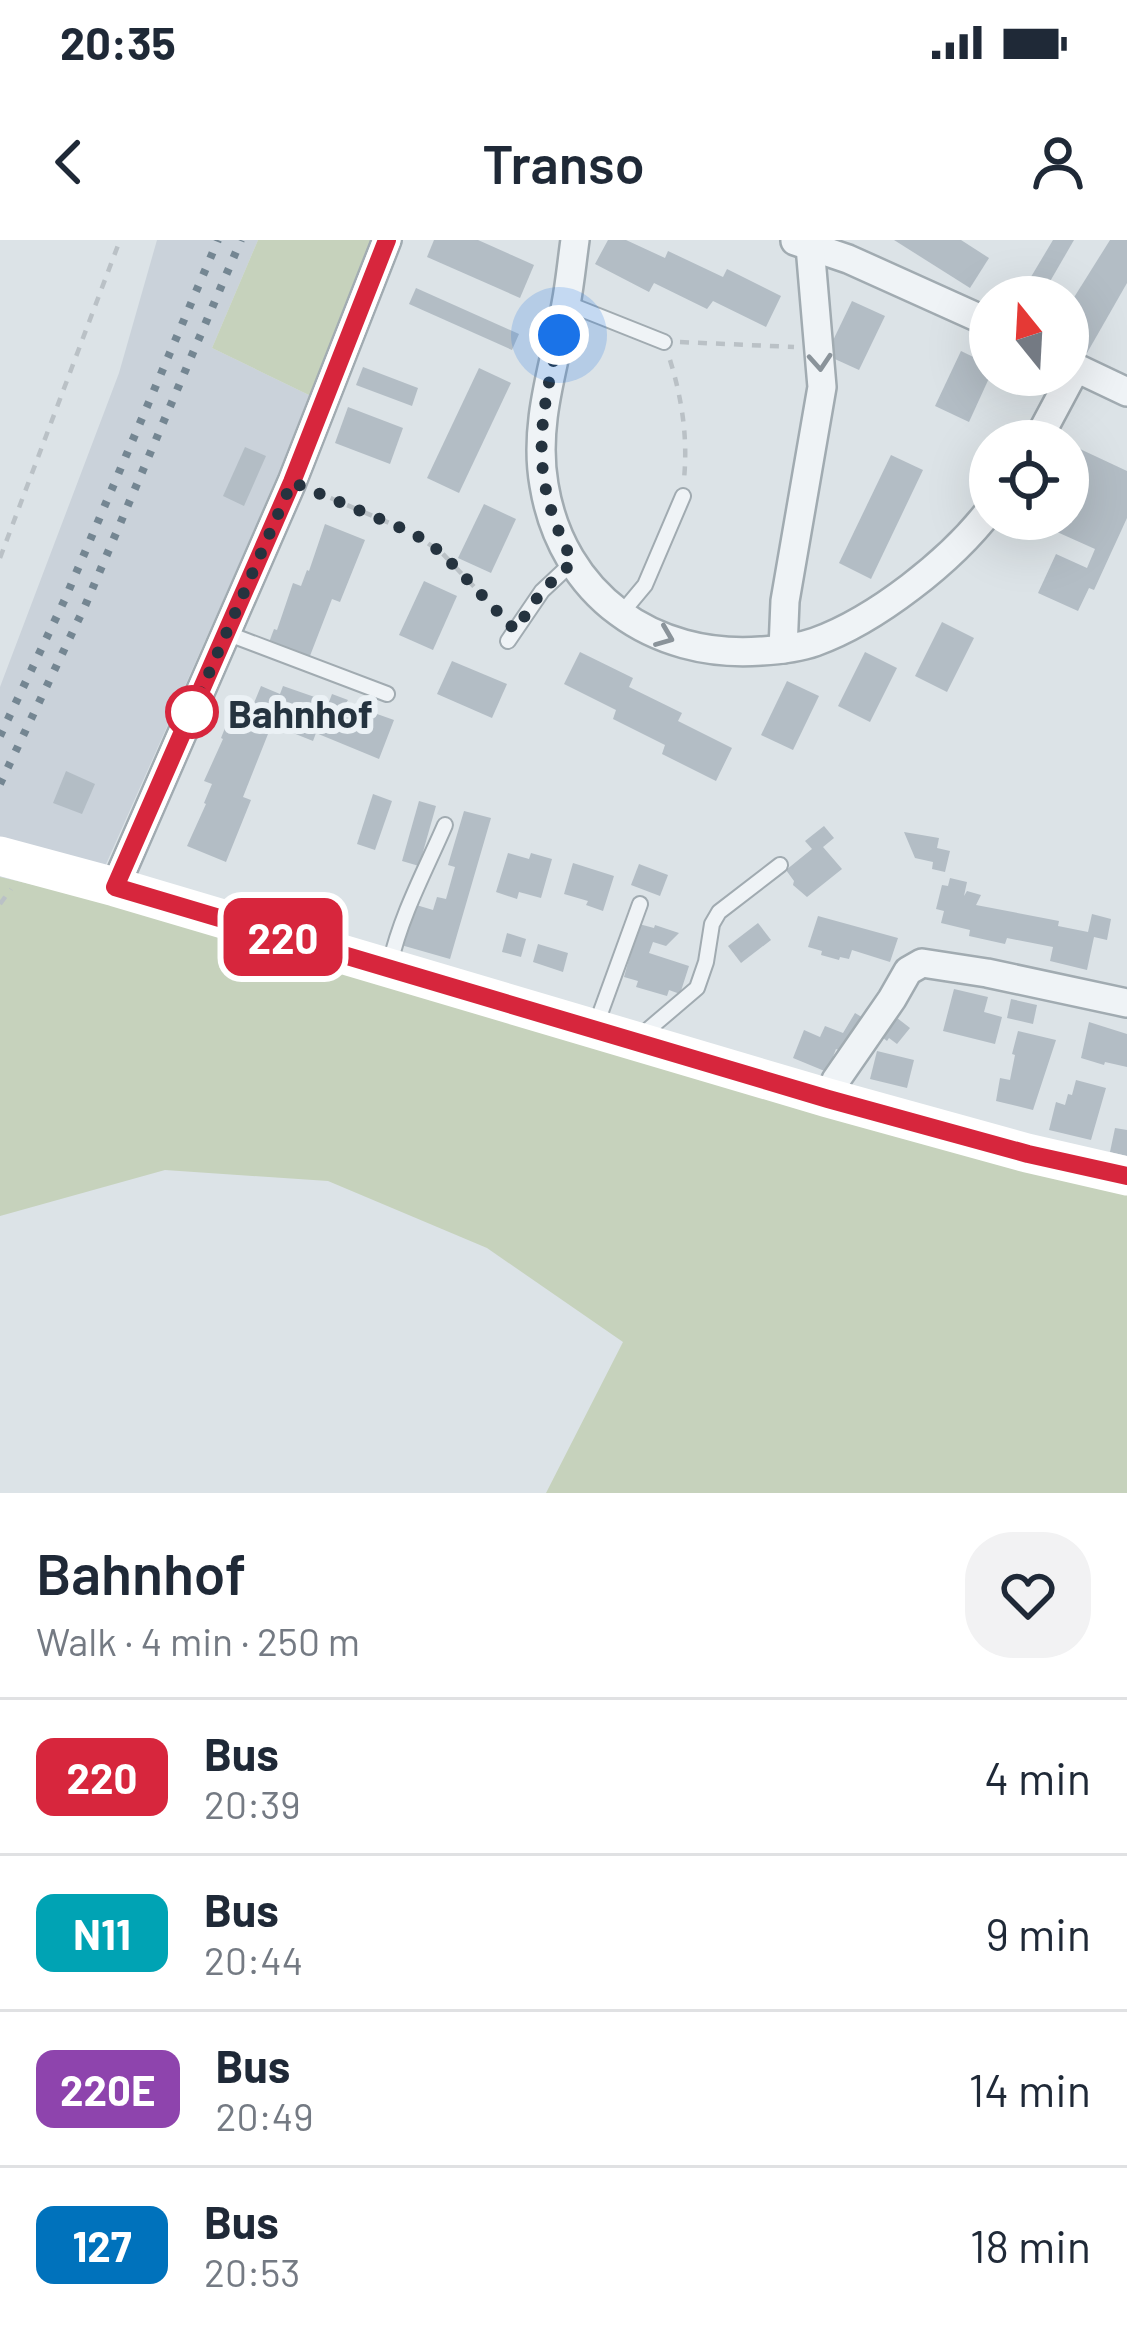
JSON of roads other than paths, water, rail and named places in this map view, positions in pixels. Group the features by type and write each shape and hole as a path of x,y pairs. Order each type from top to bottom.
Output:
{"main road":[{"path":"0,856 828,1099 1127,1176"}],"street":[{"path":"115,887 292,482 387,240"},
{"path":"574,240 544,404 540,445 544,487 556,529 573,562 620,615 666,640 708,651 783,650 816,641 876,610 943,560 969,532"},
{"path":"783,650 785,601 822,387 801,243 853,249 969,312"},
{"path":"1089,374 1127,392"},
{"path":"828,1099 914,965 987,973 1127,1003"}],"lane":[{"path":"566,303 664,342"},
{"path":"620,615 645,585 683,496"},
{"path":"512,635 542,591 573,562"},
{"path":"226,633 386,694"},
{"path":"389,969 404,916 445,825"},
{"path":"634,1042 697,988 718,912 780,865"},
{"path":"594,1030 640,904"}],"railway":[{"path":"0,736 65,599 218,240"},
{"path":"0,784 85,606 241,240"}],"place":[{"name":"Bahnhof","path":"192,712"}]}
